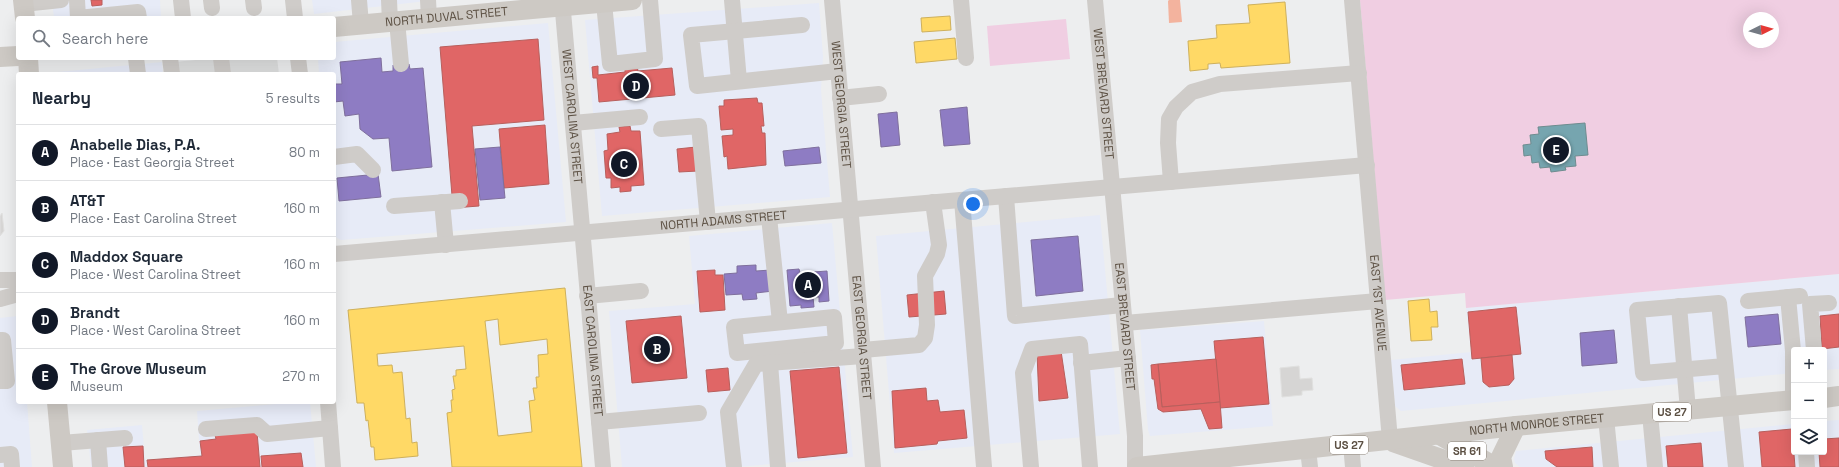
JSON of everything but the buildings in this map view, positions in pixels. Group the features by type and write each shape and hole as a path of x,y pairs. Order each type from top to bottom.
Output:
{"main road":[{"name":"NORTH DUVAL STREET","path":"336,27 394,21 428,9 563,3 604,3 632,0"},
{"path":"0,57 16,56"},
{"path":"28,60 29,72"},
{"path":"1827,398 1839,396"},
{"name":"NORTH MONROE STREET","path":"1136,467 1309,458 1351,444 1516,426 1791,400"},
{"path":"57,404 63,467"},
{"path":"1503,467 1501,457 1516,426"},
{"name":"SR 61","path":"1440,435 1495,467"},
{"name":"SR 61","path":"1390,440 1446,464 1464,467"}],"street":[{"path":"24,7 61,0"},
{"path":"77,0 78,16"},
{"path":"182,0 183,16"},
{"path":"293,0 295,16"},
{"path":"359,0 361,24"},
{"path":"389,0 401,64"},
{"path":"604,3 610,64 655,59 650,0"},
{"path":"732,0 738,81"},
{"name":"WEST GEORGIA STREET","path":"832,0 850,209"},
{"path":"961,0 966,58"},
{"name":"WEST BREVARD STREET","path":"1095,0 1112,187"},
{"name":"EAST 1ST AVENUE","path":"1352,0 1390,440"},
{"name":"WEST CAROLINA STREET","path":"563,3 582,234"},
{"path":"98,16 138,12 139,16"},
{"path":"802,25 691,35 697,86 838,71"},
{"path":"136,60 138,72"},
{"path":"170,60 172,72"},
{"path":"221,60 223,72"},
{"path":"298,60 300,72"},
{"path":"1171,182 1168,143 1169,119 1176,107 1192,92 1220,84 1359,72"},
{"path":"840,98 879,94"},
{"path":"572,123 640,117"},
{"path":"661,129 699,126 708,222"},
{"path":"336,157 357,154 373,170"},
{"name":"NORTH ADAMS STREET","path":"336,254 582,234 850,209 1367,165"},
{"name":"EAST BREVARD STREET","path":"1112,187 1135,436 1136,467"},
{"path":"1006,196 1016,316 1122,305"},
{"path":"962,200 984,467"},
{"path":"394,206 460,201"},
{"path":"442,202 446,245"},
{"path":"734,467 728,412 756,364 863,353 919,345 925,338 927,325 925,276 937,254 939,245 933,202"},
{"name":"EAST GEORGIA STREET","path":"850,209 873,467"},
{"path":"769,217 780,322"},
{"name":"EAST CAROLINA STREET","path":"582,234 603,467"},
{"path":"0,280 16,280"},
{"path":"587,296 640,291"},
{"path":"0,300 16,295"},
{"path":"1748,301 1794,297 1793,383"},
{"path":"1125,323 1378,301"},
{"path":"1725,366 1643,373 1637,310 1719,303 1736,467"},
{"path":"1814,347 1810,304 1829,303"},
{"path":"1679,306 1688,410"},
{"path":"834,317 836,343 737,353 734,327 780,322 834,317"},
{"path":"835,330 861,328"},
{"path":"0,340 3,340 7,381 0,381"},
{"path":"1031,467 1023,373 1032,349 1080,344 1090,467"},
{"path":"1081,363 1128,358"},
{"path":"770,363 778,467"},
{"path":"328,404 333,467"},
{"path":"599,422 699,413"},
{"path":"1650,414 1655,467"},
{"path":"1606,418 1611,467"},
{"path":"206,429 257,425 267,434 330,428"},
{"path":"61,443 124,438"},
{"path":"98,440 100,467"},
{"path":"1351,444 1353,467"},
{"path":"0,455 11,454 12,467"},
{"path":"1806,455 1807,467"}],"shaded area":[{"path":"52,0 160,0 161,16 54,16"},
{"path":"312,0 435,0 314,14"},
{"path":"1169,0 1180,0 1182,22 1169,23"},
{"path":"1360,0 1839,0 1839,274 1466,308 1465,293 1385,300"},
{"path":"819,3 823,57 821,90 830,197 602,216 585,20"},
{"path":"1066,19 1070,59 990,66 987,26"},
{"path":"548,23 566,222 341,240 337,238 336,72 319,72 318,60 336,60 336,42"},
{"path":"196,60 277,60 279,72 175,72 174,62"},
{"path":"162,62 163,72 58,72"},
{"path":"1100,215 1120,434 894,453 876,236"},
{"path":"832,223 853,457 737,467 622,467 609,311 695,304 689,236"},
{"path":"1839,274 1839,369 1827,370 1827,347 1791,347 1791,373 1401,411 1395,406 1391,360 1471,352 1466,308"},
{"path":"16,316 16,404 27,404 32,467 0,467 0,318"},
{"path":"1264,321 1273,426 1150,436 1148,430 1140,330"},
{"path":"276,404 310,404 316,467 91,467 87,430 142,425 145,460 200,455 197,411"},
{"path":"1839,420 1839,467 1520,467 1515,463 1514,459 1516,451 1791,424 1791,455 1827,455 1827,421"}],"place":[{"name":"Brandt","path":"636,86"},
{"name":"The Grove Museum","path":"1556,150"},
{"name":"Maddox Square","path":"624,164"},
{"name":"Anabelle Dias, P.A.","path":"808,285"},
{"name":"AT&T","path":"657,349"}]}
